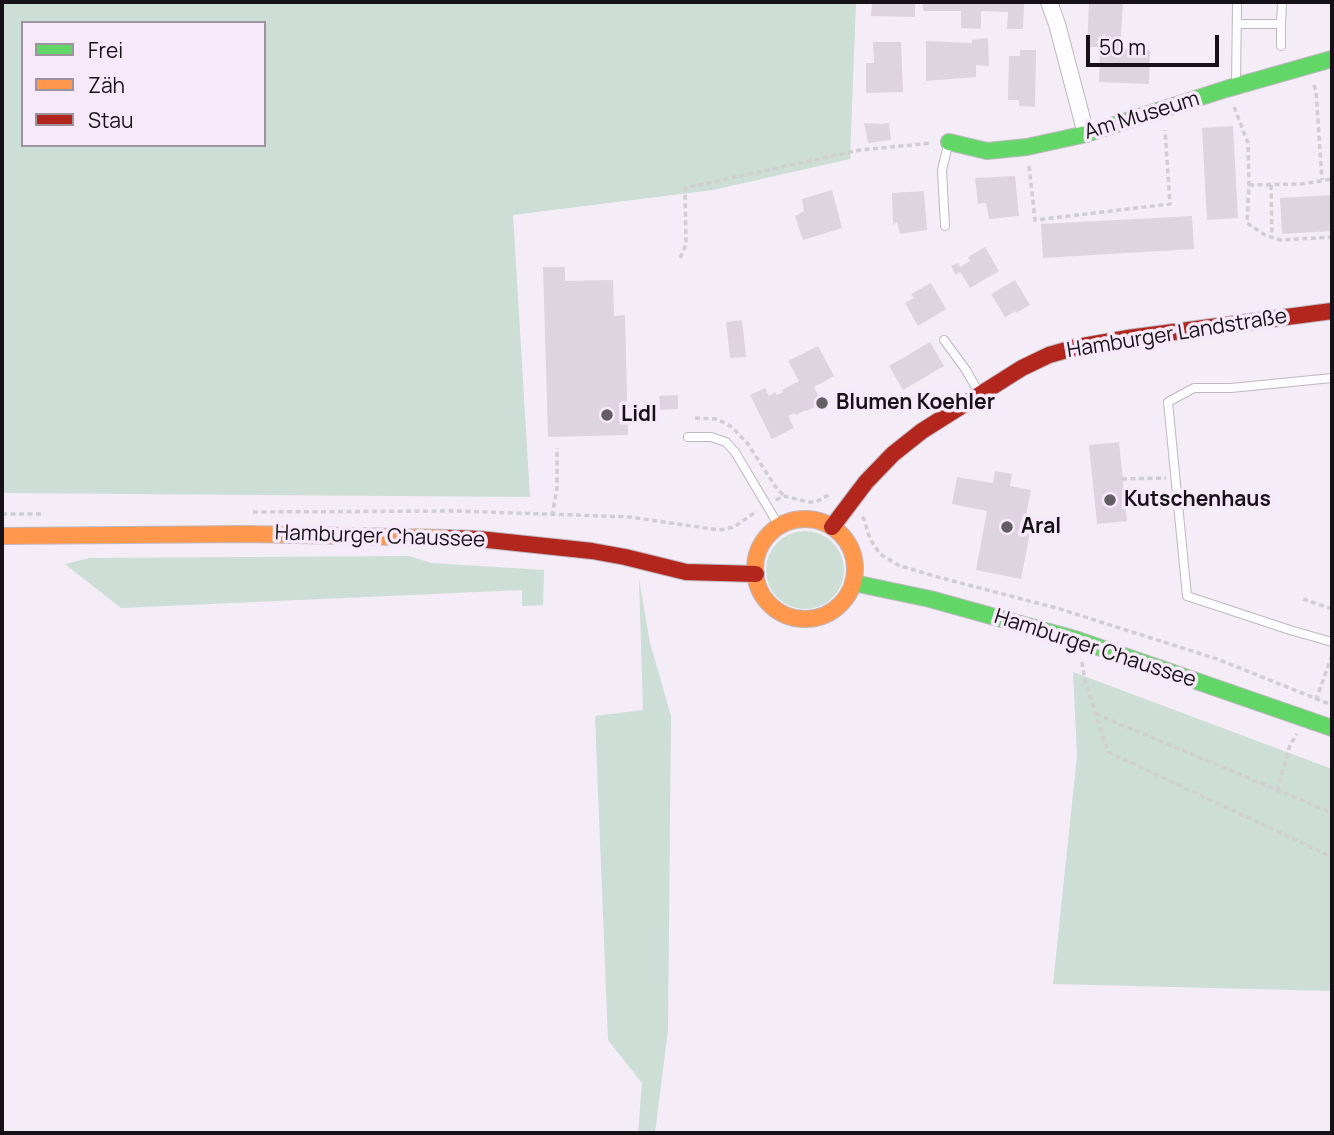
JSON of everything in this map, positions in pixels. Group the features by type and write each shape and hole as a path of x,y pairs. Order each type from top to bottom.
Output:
{"main road":[{"name":"Am Museum","path":"949,142 987,151 1027,147 1086,134 1332,59"},
{"name":"Hamburger Landstraße","path":"832,527 866,482 893,454 922,431 1022,368 1049,355 1077,347 1178,330 1332,311"},
{"path":"792,520 820,521 832,527 845,537 852,551 855,567 853,583 846,598 834,610 818,617 801,619 770,605 760,591 756,574 756,560 768,535 792,520"},
{"name":"Hamburger Chaussee","path":"2,536 247,534 479,539 592,551 686,572 756,574"},
{"name":"Hamburger Chaussee","path":"853,583 930,599 1079,640 1332,728"}],"street":[{"path":"1049,2 1086,134"}],"lane":[{"path":"1280,46 1282,4"},
{"path":"1231,88 1237,6"},
{"path":"1237,24 1281,23"},
{"path":"945,226 942,170 949,142"},
{"path":"944,340 980,394"},
{"path":"1332,378 1231,388 1194,388 1168,402 1187,596 1332,642"},
{"path":"688,437 711,437 726,442 735,452 779,526"}],"path":[{"path":"1308,66 1316,91 1322,180"},
{"path":"1231,88 1248,142 1247,223 1280,240 1332,237"},
{"path":"1027,147 1035,220 1170,204 1167,134 1159,111"},
{"path":"680,258 686,245 685,188 860,149 949,142"},
{"path":"1249,186 1302,184 1332,179"},
{"path":"1271,185 1272,237"},
{"path":"552,516 557,488 557,448"},
{"path":"1122,478 1175,478"},
{"path":"245,512 458,511 630,517 719,530 734,527 784,496 816,502 836,488"},
{"path":"829,495 864,519 870,539 880,554 898,565 1073,613 1217,659 1332,705"},
{"path":"2,514 42,514"},
{"path":"1303,599 1332,609"},
{"path":"1079,640 1084,681 1108,752 1332,857"},
{"path":"1278,791 1290,745 1317,698 1332,653"},
{"path":"1096,714 1332,813"}],"shaded area":[{"path":"2,2 856,2 850,159 713,190 513,215 530,497 2,493"},
{"path":"805,531 820,534 837,548 844,570 841,585 827,602 805,609 790,606 773,592 766,570 769,555 783,538"},
{"path":"409,556 431,563 544,570 543,605 522,606 522,590 121,608 65,564 89,558"},
{"path":"639,579 650,643 671,716 668,1030 655,1133 638,1133 642,1083 608,1040 595,716 643,710"},
{"path":"1073,672 1332,769 1332,991 1053,984 1077,756"}],"building":[{"path":"872,2 915,2 915,17 871,16"},
{"path":"923,2 1024,2 1023,29 1007,29 1008,12 981,11 981,29 961,28 961,11 923,11"},
{"path":"1089,2 1123,3 1120,49 1150,50 1149,84 1099,82 1100,47 1087,47"},
{"path":"988,38 989,66 976,65 976,77 926,81 926,41 972,43 972,40"},
{"path":"873,42 901,42 903,92 866,93 866,63 874,63"},
{"path":"1020,50 1036,50 1035,107 1019,106 1019,100 1008,100 1009,56 1020,56"},
{"path":"864,123 889,123 891,140 868,143"},
{"path":"1233,126 1238,218 1207,220 1202,128"},
{"path":"1015,176 1019,216 989,219 986,203 978,204 975,178"},
{"path":"832,190 842,228 803,240 795,216 804,211 802,199"},
{"path":"924,191 927,230 900,234 897,222 893,225 892,193"},
{"path":"1332,195 1332,231 1282,234 1280,198"},
{"path":"1192,216 1194,249 1043,258 1041,224"},
{"path":"985,247 999,271 970,288 960,272 956,275 951,266 958,263 960,267 970,261 968,257"},
{"path":"543,267 565,267 565,281 613,280 614,316 625,315 628,435 548,437"},
{"path":"1015,280 1030,305 1005,317 991,294"},
{"path":"931,283 946,309 918,326 905,303 914,298 911,294"},
{"path":"742,320 746,357 730,358 726,322"},
{"path":"930,342 944,366 903,390 889,366"},
{"path":"818,346 834,376 814,387 822,403 807,411 788,416 794,428 772,439 750,395 765,388 769,396 775,392 777,395 799,381 788,361"},
{"path":"678,395 678,409 660,410 659,396"},
{"name":"Kutschenhaus","path":"1119,442 1127,521 1097,524 1089,445"},
{"name":"Aral","path":"995,471 1012,474 1010,486 1031,490 1026,516 1033,517 1021,579 976,570 987,511 952,504 957,477 993,483"}],"traffic: fast":[{"path":"949,142 987,151 1027,147 1086,134 1226,89 1332,59"},
{"path":"854,583 930,599 1078,640 1332,728"}],"traffic: slow":[{"path":"805,519 824,523 840,534 851,550 855,569 851,588 840,604 824,615 805,619 786,615 770,604 759,588 755,569 759,550 770,534 786,523 805,519"},
{"path":"2,536 247,534 448,538"}],"traffic: jam":[{"path":"832,527 866,482 893,454 922,431 1022,368 1049,355 1128,338 1332,311"},
{"path":"448,538 592,551 686,572 756,574"}],"place":[{"name":"Blumen Koehler","path":"822,403"},
{"name":"Lidl","path":"607,415"},
{"name":"Kutschenhaus","path":"1110,500"},
{"name":"Aral","path":"1007,527"}]}
